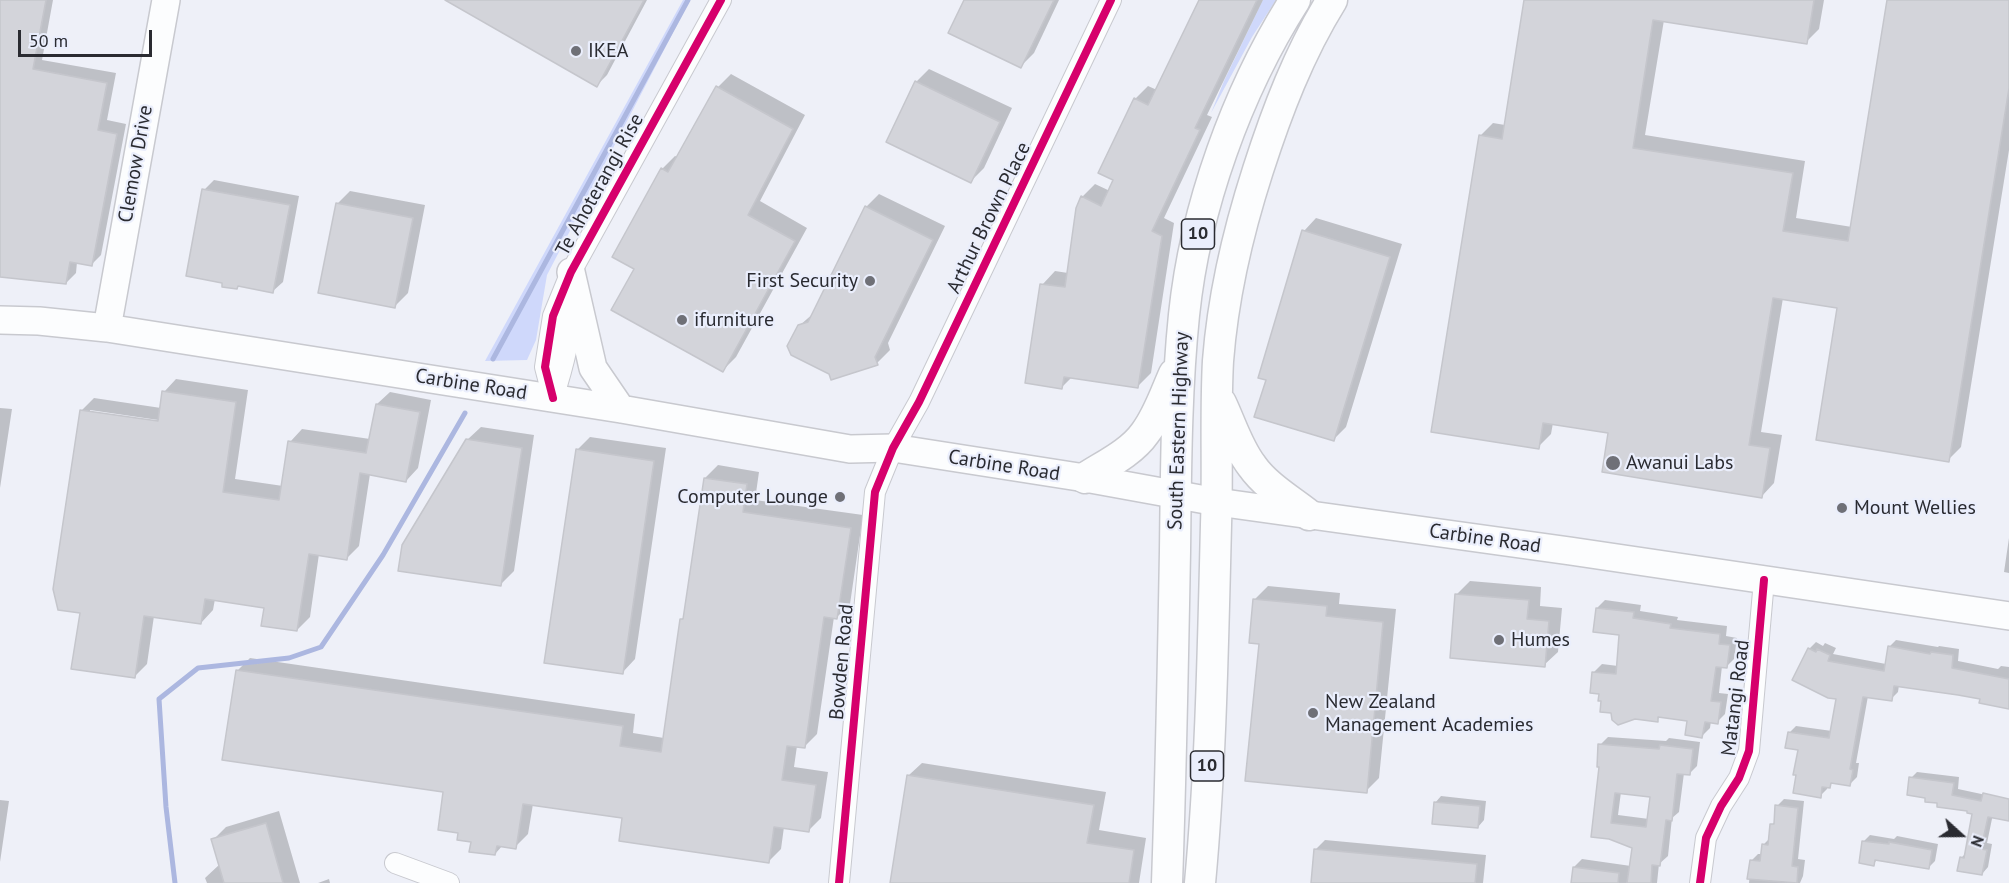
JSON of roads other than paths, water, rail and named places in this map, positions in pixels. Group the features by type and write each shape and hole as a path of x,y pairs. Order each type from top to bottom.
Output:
{"main road":[{"name":"Clemow Drive","path":"107,328 166,0"},
{"name":"South Eastern Highway","path":"1167,883 1176,494 1184,313 1195,246 1213,180 1237,114 1262,56 1294,0"},
{"name":"South Eastern Highway","path":"1200,883 1213,658 1218,358 1227,296 1247,206 1275,117 1303,51 1332,0"},
{"path":"571,272 593,368 621,409"},
{"name":"Carbine Road","path":"0,320 39,321 107,328 621,409 849,449 892,448 1085,478 1217,502 2009,616"},
{"path":"1085,478 1131,447 1144,435 1154,419 1181,359"},
{"path":"1217,392 1241,448 1252,466 1264,480 1309,514"}],"street":[{"name":"Te Ahoterangi Rise","path":"553,398 545,367 553,316 571,272 721,0"},
{"name":"Arthur Brown Place","path":"892,448 919,402 1111,0"},
{"name":"Bowden Road","path":"839,883 875,492 892,448"},
{"name":"Matangi Road","path":"1700,883 1706,838 1721,806 1739,778 1749,751 1764,580"},
{"path":"394,863 449,883"}],"waterway":[{"path":"493,359 688,0"},
{"path":"175,883 166,807 159,699 198,668 289,658 321,647 383,555 465,413"}],"place":[{"name":"IKEA","path":"576,51"},
{"name":"First Security","path":"870,281"},
{"name":"ifurniture","path":"682,320"},
{"name":"Awanui Labs","path":"1613,463"},
{"name":"Computer Lounge","path":"840,497"},
{"name":"Mount Wellies","path":"1842,508"},
{"name":"Humes","path":"1499,640"},
{"name":"New Zealand Management Academies","path":"1313,713"}]}
